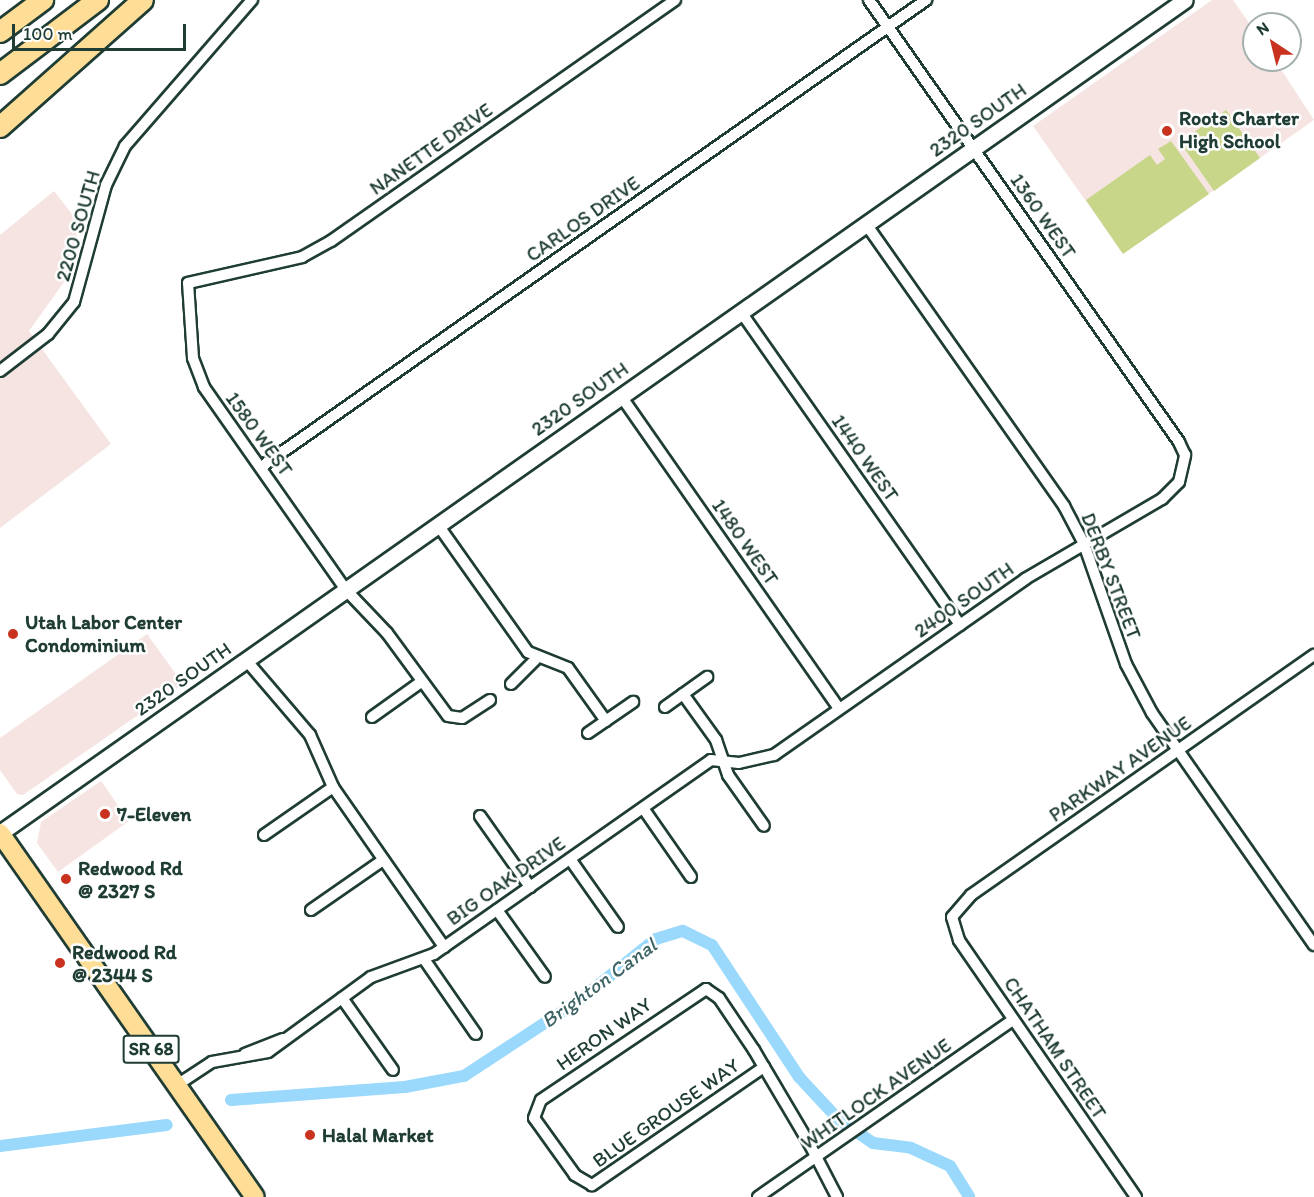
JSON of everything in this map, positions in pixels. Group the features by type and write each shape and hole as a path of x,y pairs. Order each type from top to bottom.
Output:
{"highway":[{"path":"0,32 43,0"},
{"path":"0,74 98,0"},
{"path":"0,127 143,0"}],"main road":[{"name":"SR 68","path":"0,833 255,1197"}],"street":[{"name":"2200 SOUTH","path":"0,371 48,334 74,302 106,185 125,146 252,0"},
{"name":"NANETTE DRIVE","path":"188,283 302,257 331,242 675,0"},
{"name":"1360 WEST","path":"869,0 974,148 1185,455"},
{"name":"CARLOS DRIVE","path":"261,467 926,0"},
{"name":"2320 SOUTH","path":"0,833 1179,2"},
{"name":"DERBY STREET","path":"866,224 1064,506 1084,544 1126,664 1176,751 1314,945"},
{"name":"1580 WEST","path":"188,283 193,358 204,387 346,590 387,633 421,682 454,718 490,700"},
{"name":"1440 WEST","path":"741,312 960,625"},
{"name":"1480 WEST","path":"621,396 839,709"},
{"name":"2400 SOUTH","path":"747,761 774,755 960,625 1084,544 1172,491 1179,482 1185,455"},
{"path":"438,525 536,659 568,668 606,721"},
{"name":"PARKWAY AVENUE","path":"952,917 971,895 1314,656"},
{"path":"511,684 536,659"},
{"path":"246,660 310,735 333,787 444,947"},
{"path":"665,707 707,677"},
{"path":"372,717 421,682"},
{"path":"683,694 723,759 728,775 764,826"},
{"path":"588,733 633,702"},
{"name":"BIG OAK DRIVE","path":"177,1085 212,1062 239,1056 285,1038 382,972 424,959 444,947 711,760 747,761"},
{"path":"264,835 333,787"},
{"path":"643,808 691,877"},
{"path":"480,816 530,887"},
{"path":"570,859 618,927"},
{"path":"311,910 383,860"},
{"path":"497,910 545,977"},
{"name":"CHATHAM STREET","path":"952,917 956,934 1136,1197"},
{"path":"424,959 476,1034"},
{"name":"HERON WAY","path":"586,1185 534,1118 542,1100 706,989 718,998 764,1067"},
{"path":"342,998 393,1070"},
{"name":"WHITLOCK AVENUE","path":"758,1197 1014,1020"},
{"path":"764,1067 817,1156 837,1197"},
{"name":"BLUE GROUSE WAY","path":"586,1185 601,1180 764,1067"}],"shaded area":[{"name":"Roots Charter High School","path":"1212,0 1233,0 1242,13 1242,72 1283,72 1314,120 1123,254 1033,126"},
{"path":"54,191 79,223 69,275 29,331 111,444 0,528 0,235"},
{"path":"147,634 183,684 23,795 17,794 0,770 0,738"},
{"name":"7-Eleven","path":"101,781 129,821 58,872 37,843 41,822"}],"green space":[{"path":"1226,110 1260,158 1214,191 1180,142"},
{"path":"1171,141 1209,194 1123,254 1086,200 1150,155 1157,165 1165,159 1158,149"}],"waterway":[{"name":"Brighton Canal","path":"231,1100 405,1087 464,1076 581,999 656,939 683,931 712,945 799,1077 838,1119 873,1143 911,1148 950,1166 969,1197"},
{"name":"Brighton Canal","path":"0,1146 167,1125"}],"place":[{"name":"Roots Charter High School","path":"1167,131"},
{"name":"Utah Labor Center Condominium","path":"13,634"},
{"name":"7-Eleven","path":"105,814"},
{"name":"Redwood Rd @ 2327 S","path":"66,879"},
{"name":"Redwood Rd @ 2344 S","path":"60,963"},
{"name":"Halal Market","path":"310,1135"}]}
